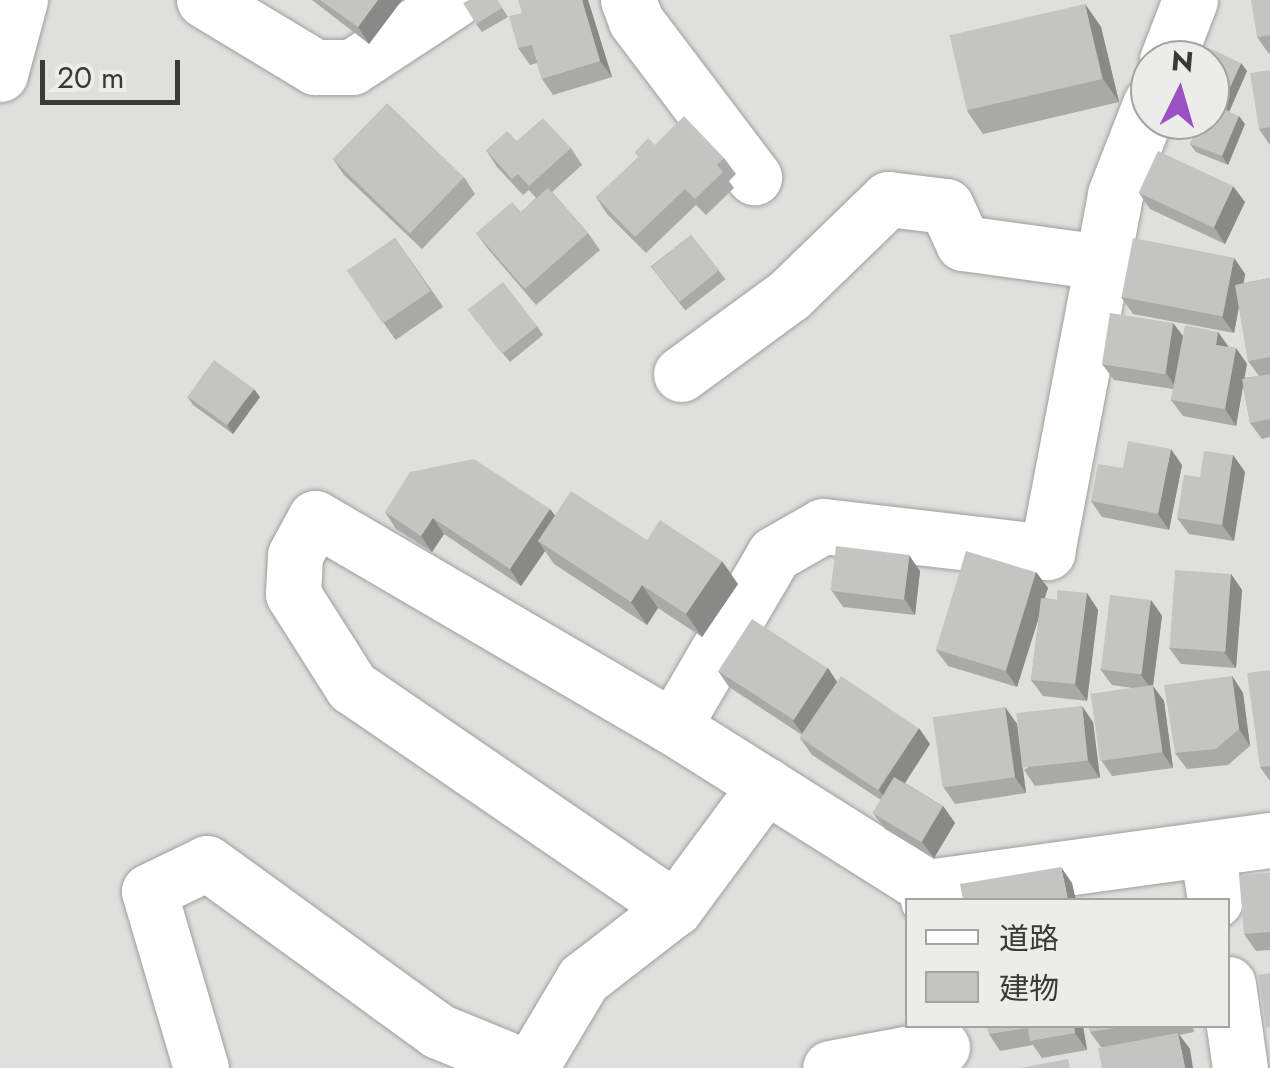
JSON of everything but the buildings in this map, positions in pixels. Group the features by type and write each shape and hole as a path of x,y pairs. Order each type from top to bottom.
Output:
{"street":[{"path":"0,74 20,0"},
{"path":"204,0 315,67 352,67 454,0"},
{"path":"628,0 636,21 754,177"},
{"path":"1175,40 1190,0"},
{"path":"673,727 774,554 823,526 1047,552 1115,194 1136,140"},
{"path":"681,374 788,295 888,199 946,206 964,243 1102,262"},
{"path":"675,908 352,687 293,594 295,555 315,518 673,727 928,894 1211,875 1270,840"},
{"path":"201,1068 149,891 206,864 438,1030 529,1068 583,979 675,908 766,785"},
{"path":"1230,998 1240,1068"},
{"path":"830,1068 943,1047"}]}
